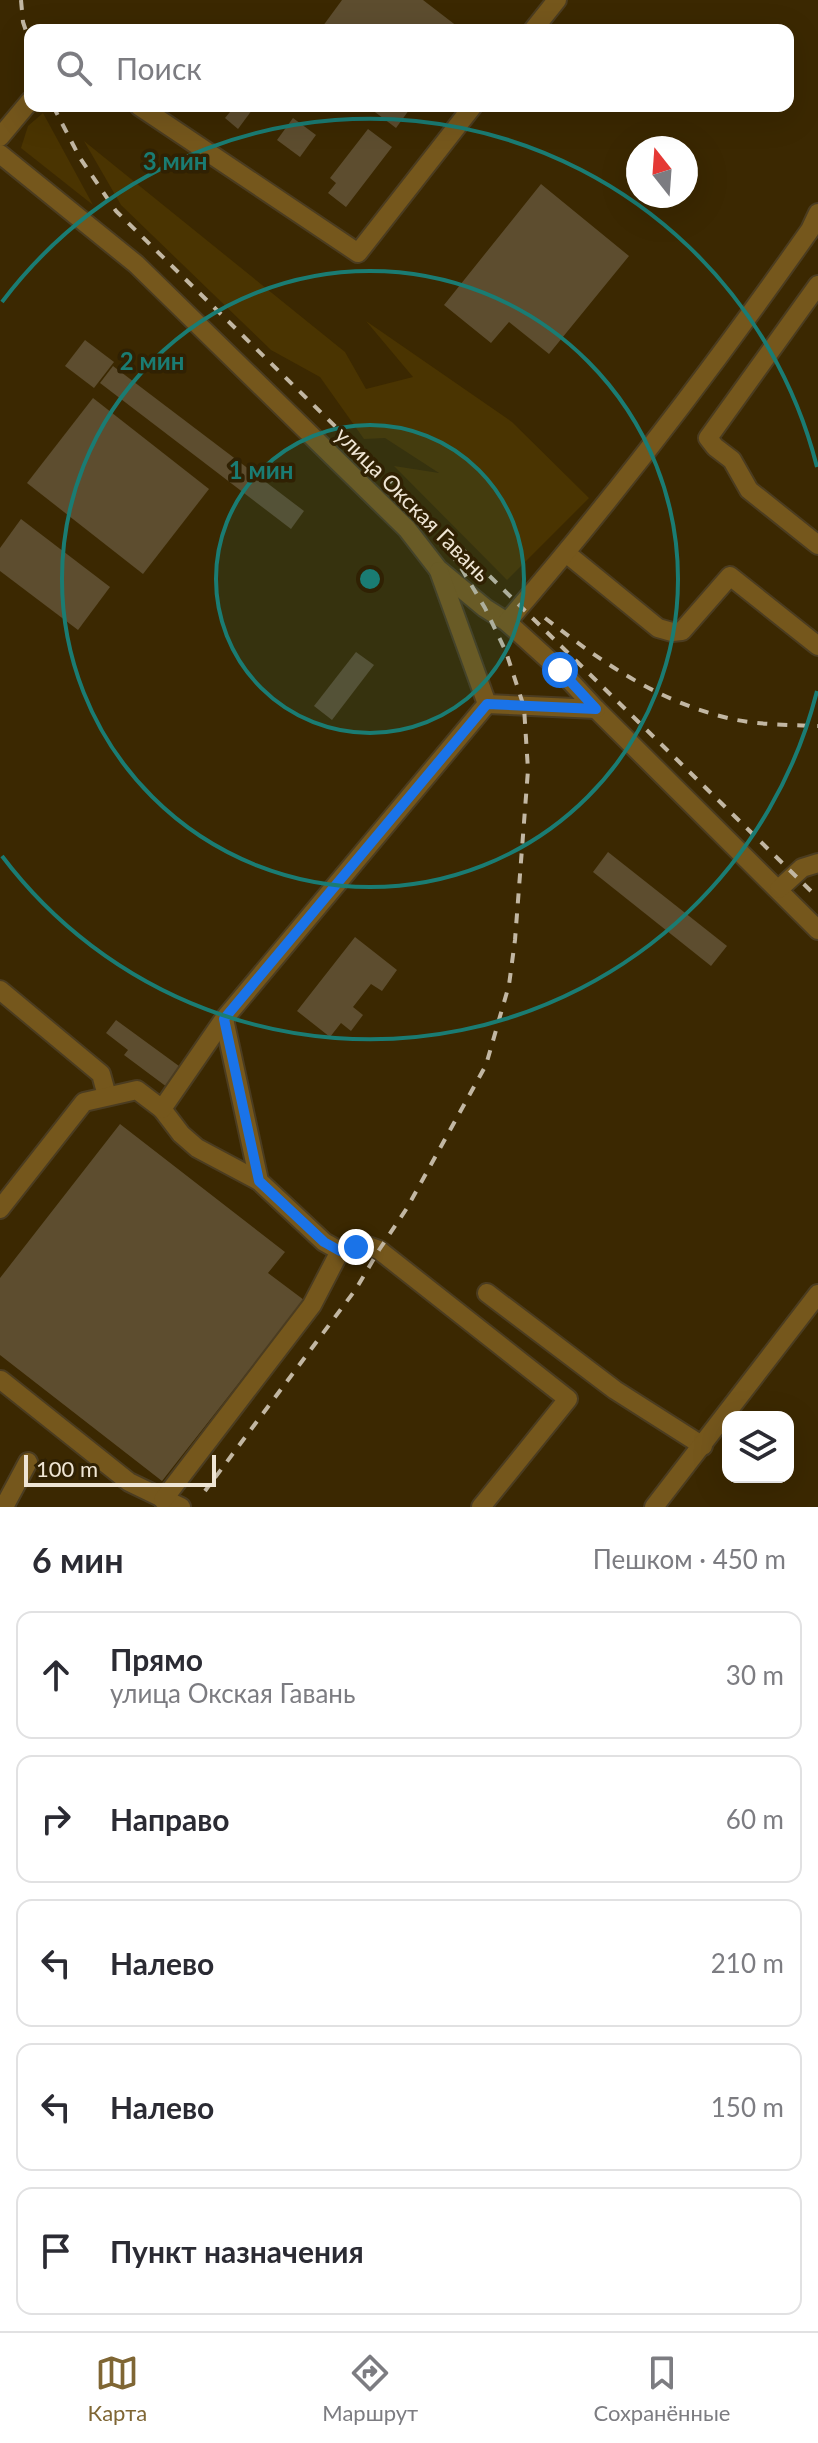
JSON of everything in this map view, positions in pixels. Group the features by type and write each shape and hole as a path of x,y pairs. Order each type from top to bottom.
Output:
{"street":[{"path":"538,24 557,0"},
{"path":"0,137 24,108"},
{"path":"148,112 358,253 468,112"},
{"name":"улица Окская Гавань","path":"0,154 136,264 407,529 438,569 507,622 560,670 818,930"},
{"path":"507,622 566,553 741,329 810,230 818,213"},
{"path":"818,285 708,438 732,460 749,490 818,545"},
{"path":"566,553 658,628 682,631 730,576 818,646"},
{"path":"438,569 487,704"},
{"path":"487,704 596,709"},
{"path":"162,1109 224,1019 487,704"},
{"path":"779,889 802,868 818,863"},
{"path":"0,990 101,1074 107,1096"},
{"path":"224,1019 259,1181"},
{"path":"0,1209 84,1102 137,1090 162,1109 181,1134 197,1148 259,1181 324,1242 340,1251 368,1246 379,1250 568,1399 481,1507"},
{"path":"1,1380 129,1482 172,1503 312,1305 340,1251"},
{"path":"487,1293 615,1390 703,1446"},
{"path":"654,1507 818,1294"},
{"path":"4,1503 28,1462"}],"shaded area":[{"path":"0,0 818,0 818,1507 0,1507"},
{"path":"43,113 93,205 21,148 28,126"},
{"path":"84,141 345,352 366,389 413,377 366,321 512,422 589,498 507,580 394,466 439,473 385,438 364,439 320,377 271,350 121,205"}],"building":[{"path":"342,0 423,0 454,24 324,24"},
{"path":"230,112 251,112 238,129 225,118"},
{"path":"375,112 408,112 396,128"},
{"path":"293,118 316,135 300,157 277,140"},
{"path":"368,129 392,147 346,207 328,193 336,183 330,178"},
{"path":"541,184 629,256 549,354 509,322 491,343 444,305"},
{"path":"85,340 114,362 94,388 65,366"},
{"path":"113,366 304,511 291,529 100,383"},
{"path":"93,398 209,489 143,574 27,483"},
{"path":"21,519 110,587 78,630 0,571 0,548"},
{"path":"356,652 374,665 332,720 314,706"},
{"path":"608,852 727,946 711,966 593,872"},
{"path":"355,937 397,970 382,991 371,984 353,1007 363,1015 351,1031 341,1023 330,1037 297,1011"},
{"path":"116,1020 194,1077 179,1096 124,1055 128,1050 106,1033"},
{"path":"120,1124 285,1252 268,1273 304,1300 162,1481 0,1355 0,1278"}],"railway":[{"path":"21,0 24,25"},
{"path":"56,112 80,158 116,211 404,494 460,566 485,608 506,652 524,707 528,770 515,940 509,985 486,1065 407,1208 356,1289 205,1491"},
{"path":"461,548 818,898"},
{"path":"545,618 632,679 705,712 742,721 818,726"}],"route":[{"path":"356,1247 340,1251 324,1242 259,1181 224,1019 487,704 596,709 560,670"}]}
